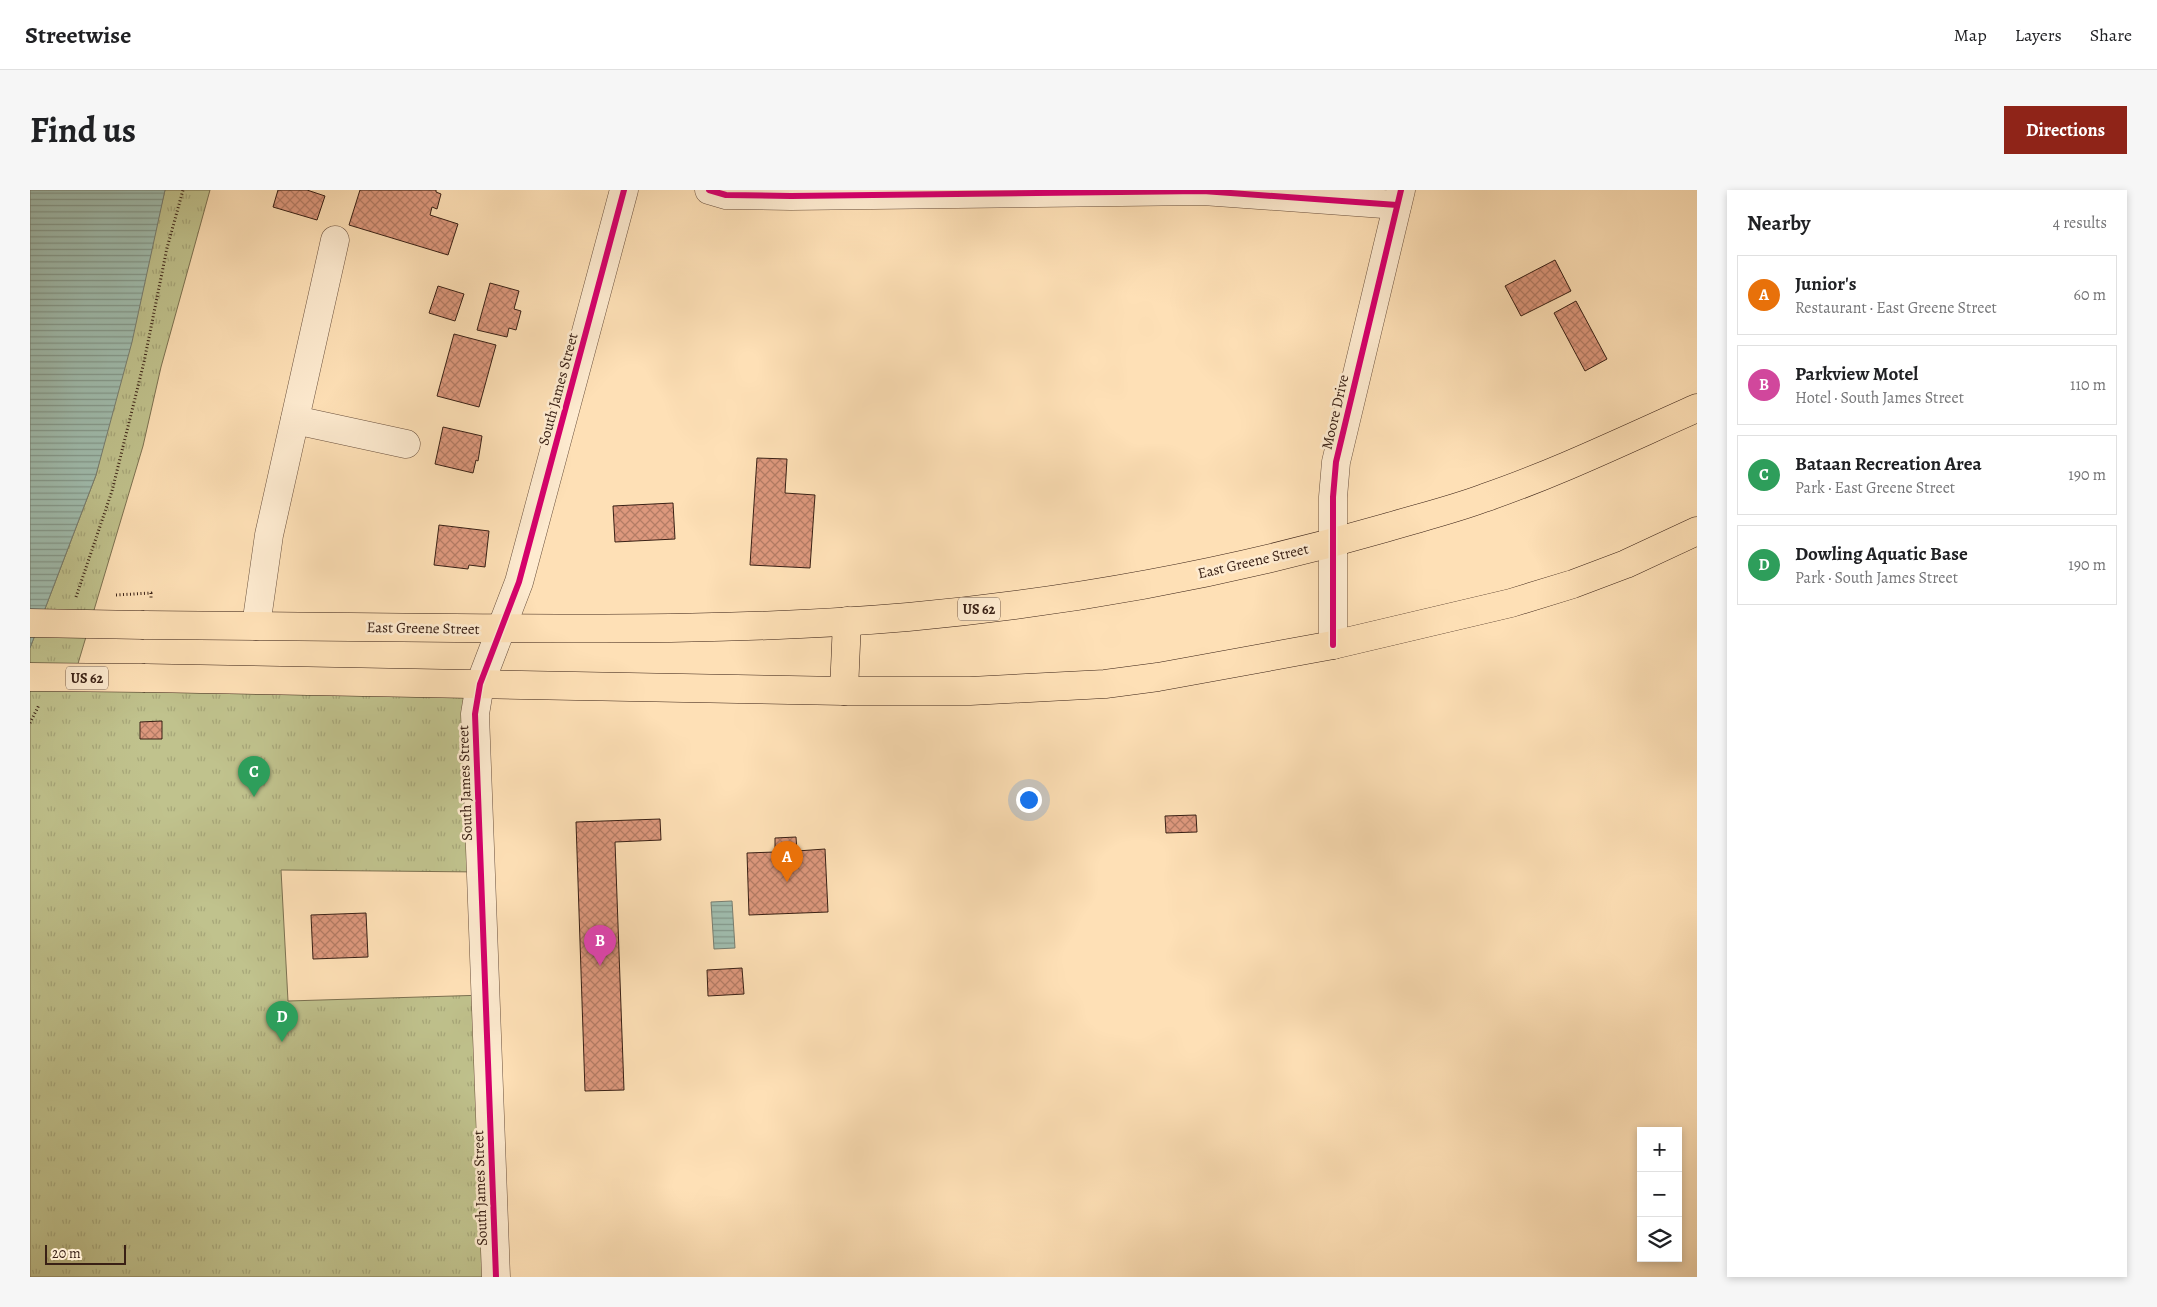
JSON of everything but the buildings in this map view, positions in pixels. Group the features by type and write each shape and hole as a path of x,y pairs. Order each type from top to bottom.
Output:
{"highway":[{"name":"East Greene Street","path":"30,623 690,628 908,617 1017,605 1118,589 1259,561 1333,543 1484,499 1595,454 1697,408"},
{"name":"US 62","path":"30,677 844,690 970,690 1105,684 1158,677 1333,645 1512,603 1573,584 1626,564 1697,531"},
{"path":"844,690 847,621"}],"street":[{"name":"South James Street","path":"496,1277 475,726 480,684 519,582 624,190"},
{"path":"709,190 726,195 781,196 1203,190 1399,197"},
{"name":"Moore Drive","path":"1333,645 1333,543 1336,462 1399,197"},
{"path":"256,626 270,535 335,240"},
{"path":"295,420 406,444"}],"path":[{"path":"73,605 112,490 138,387 167,248 183,190"},
{"path":"30,723 40,703"}],"green space":[{"path":"165,190 210,190 161,367 143,446 74,677 480,684 481,872 281,870 288,1001 486,995 496,1277 30,1277 30,648 96,475"}],"shaded area":[{"path":"30,190 165,190 132,342 96,475 30,648"},
{"path":"732,901 735,948 714,949 711,902"}],"cycle path":[{"path":"496,1277 475,714 480,684 519,582 624,190"},
{"path":"709,190 726,195 791,196 1203,191 1397,205"},
{"path":"1333,645 1333,497 1336,462 1401,190"}],"place":[{"name":"Bataan Recreation Area","path":"254,797"},
{"name":"Junior's","path":"787,882"},
{"name":"Parkview Motel","path":"600,966"},
{"name":"Dowling Aquatic Base","path":"282,1042"}]}
